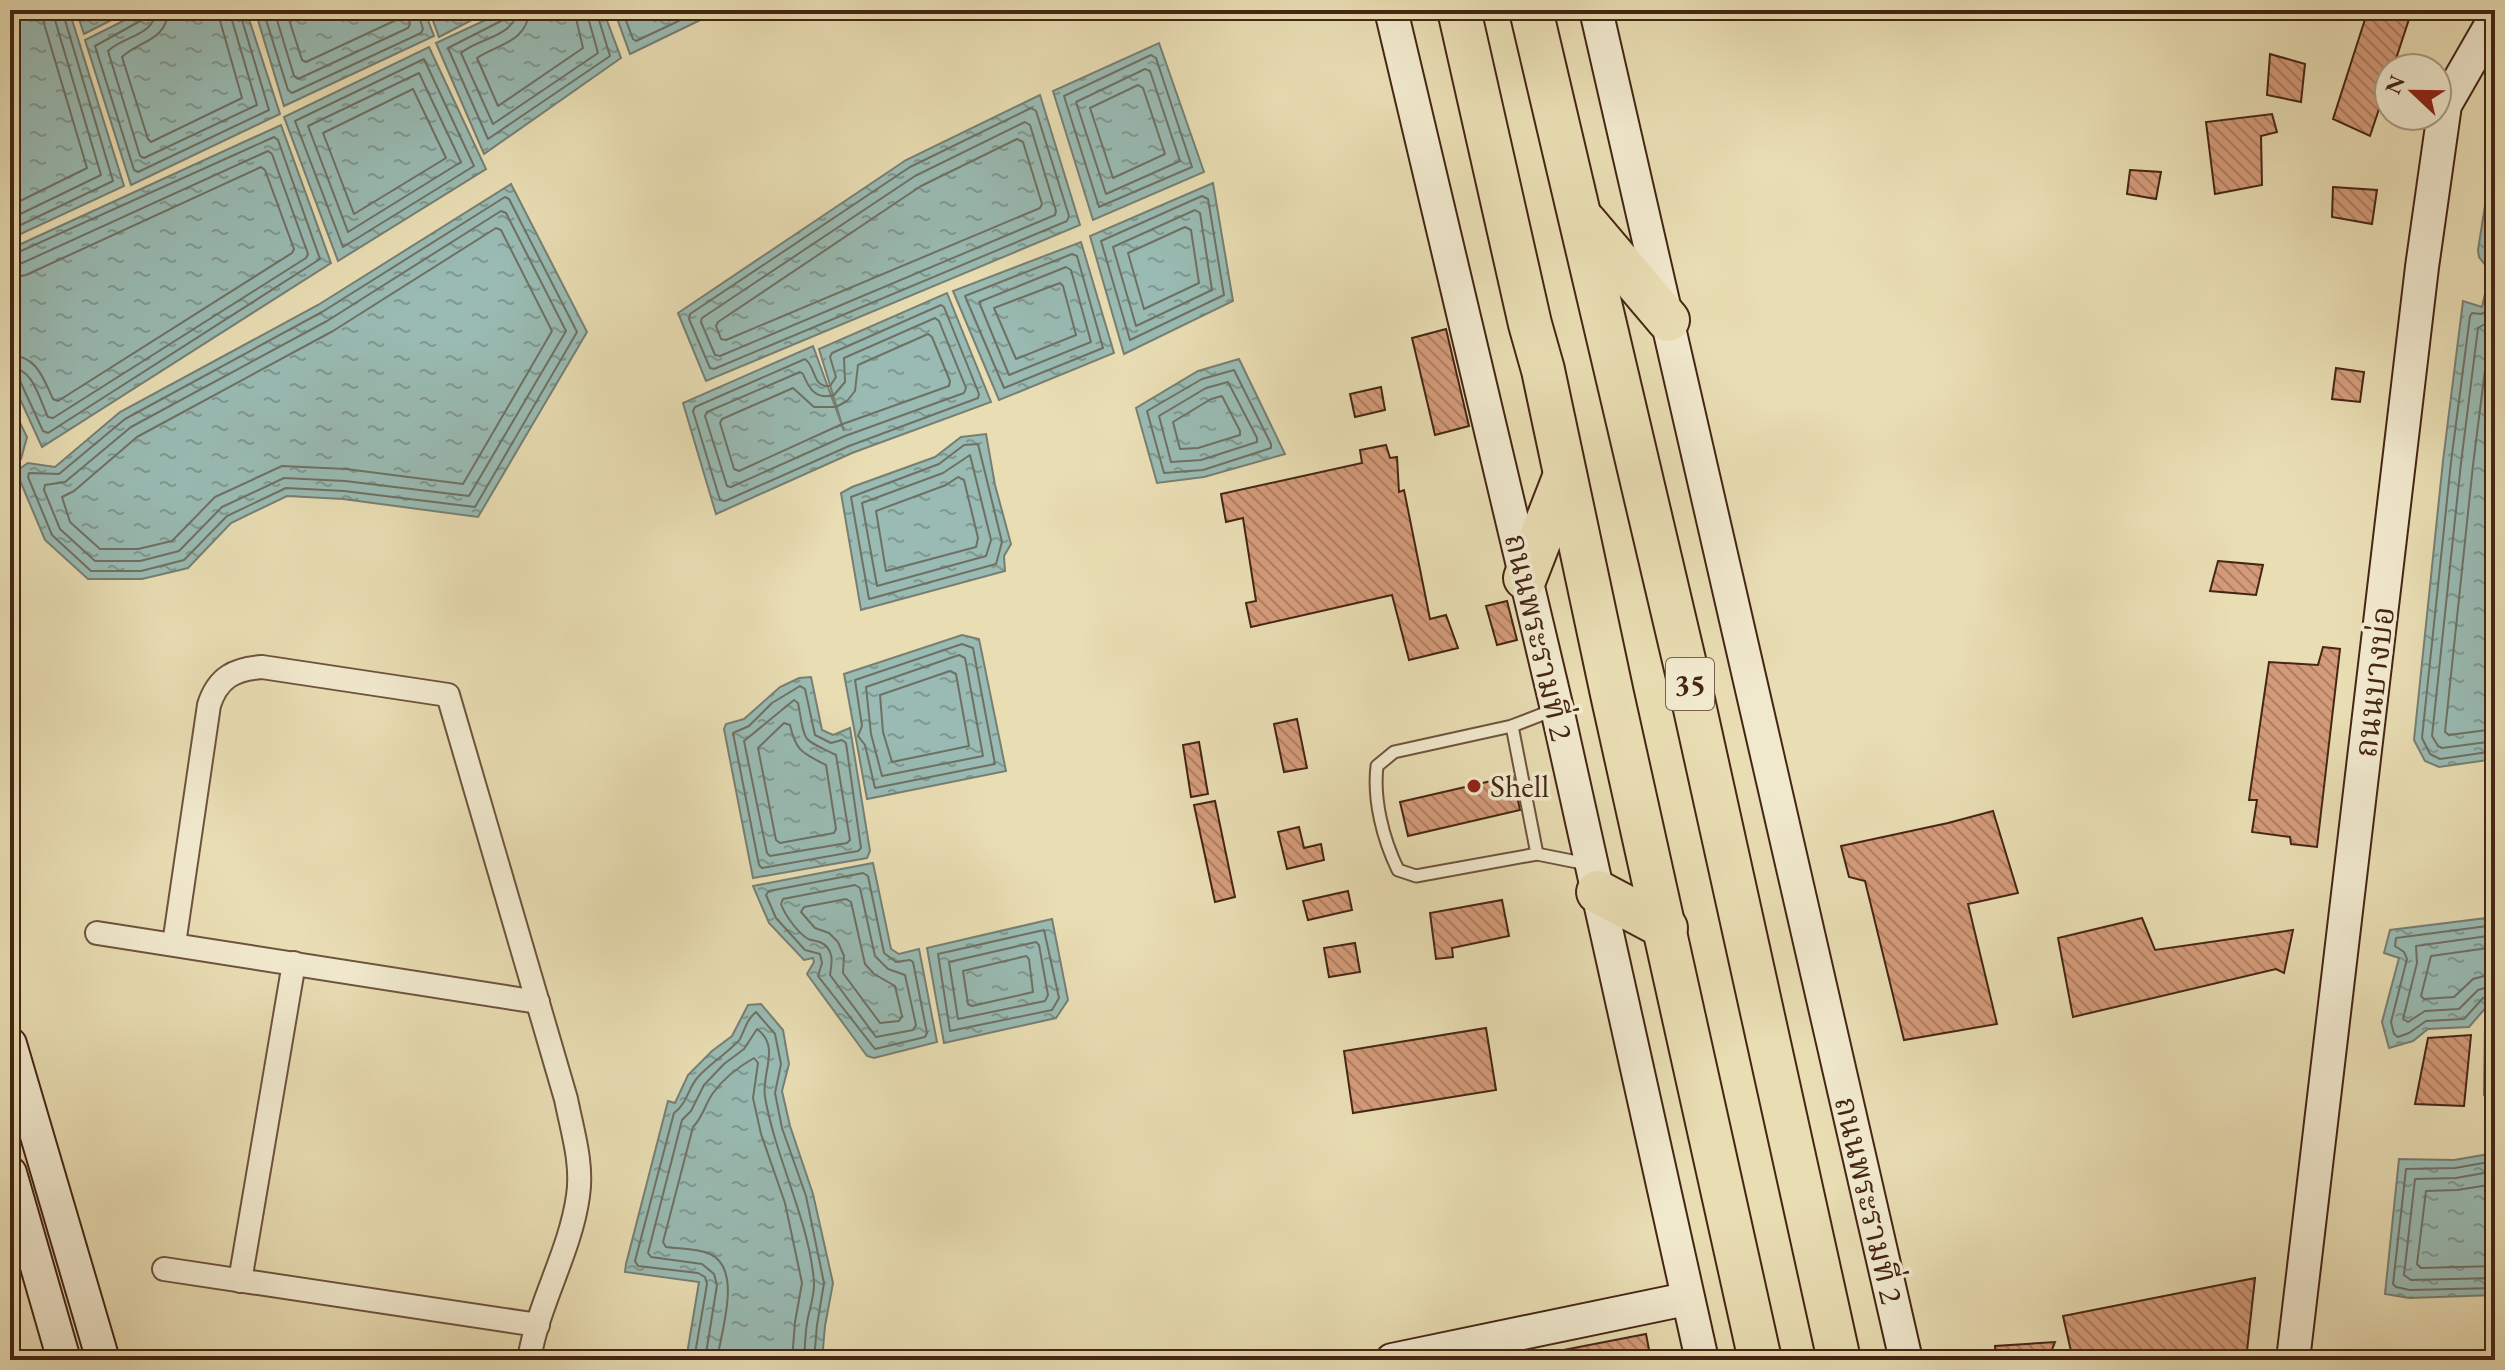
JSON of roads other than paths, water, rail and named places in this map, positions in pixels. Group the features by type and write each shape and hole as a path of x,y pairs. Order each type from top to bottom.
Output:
{"highway":[{"name":"ถนนพระรามที่ 2","path":"1459,10 1760,1360"},
{"name":"ถนนพระรามที่ 2","path":"1531,10 1688,677 1839,1360"},
{"path":"1579,215 1668,320"},
{"path":"1525,578 1565,475"},
{"path":"1595,879 1666,928"}],"main road":[{"name":"ถนนพระรามที่ 2","path":"1391,10 1557,709 1702,1360"},
{"name":"ถนนพระรามที่ 2","path":"1596,10 1906,1360"},
{"name":"ถนนบางบ่อ","path":"2293,1360 2422,267 2445,105 2495,18"},
{"path":"10,1044 103,1360"},
{"path":"10,1173 17,1224 34,1256 64,1360"},
{"path":"34,1256 69,1246"},
{"path":"1392,1360 1686,1299"}],"street":[{"path":"174,944 209,705 223,681 239,669 262,667 448,695 566,1099 579,1163 579,1194 568,1243 538,1325 529,1360"},
{"path":"97,933 538,1002"},
{"path":"240,1281 294,963"},
{"path":"164,1269 538,1325"}],"lane":[{"path":"1557,709 1512,726 1394,752 1377,766 1374,788 1390,853 1398,870 1416,876 1537,854 1595,879"},
{"path":"1512,726 1537,854"}],"water":[{"path":"10,10 69,10 124,186 10,239"},
{"path":"76,10 131,10 84,34"},
{"path":"145,10 246,10 280,114 131,185 85,40"},
{"path":"255,10 424,10 434,36 284,106"},
{"path":"429,10 491,10 439,37"},
{"path":"507,10 603,10 621,58 484,154 436,43"},
{"path":"614,10 721,10 630,54"},
{"path":"1159,43 1204,172 1093,220 1053,91"},
{"path":"429,47 486,169 338,261 284,117"},
{"path":"1040,95 1080,225 706,381 678,313 906,160"},
{"path":"281,125 331,263 42,447 10,377 10,249"},
{"path":"2495,142 2495,266 2486,266 2478,250"},
{"path":"1213,183 1233,301 1124,354 1090,236"},
{"path":"511,184 587,332 478,517 343,499 287,496 231,523 188,568 142,579 88,579 45,540 16,471 28,463 55,467 120,412 318,305"},
{"path":"1081,242 1114,353 999,400 953,291"},
{"path":"2490,272 2495,272 2495,759 2439,767 2425,761 2414,740 2463,301 2482,307"},
{"path":"947,293 991,402 852,453 716,514 683,403 813,346 844,431 819,349"},
{"path":"1239,359 1285,454 1204,477 1157,483 1136,408 1198,371"},
{"path":"10,402 27,437 21,459 10,463"},
{"path":"986,434 995,485 1011,544 1004,556 1005,571 861,610 841,493 935,457 961,437"},
{"path":"962,635 979,639 1006,771 867,799 844,674"},
{"path":"811,677 822,730 833,735 850,728 870,851 867,858 753,878 724,729 726,724 744,719 780,687 799,678"},
{"path":"873,863 891,949 899,954 919,949 937,1042 874,1058 867,1056 807,974 813,958 804,960 769,923 753,886"},
{"path":"2495,917 2495,1002 2488,1005 2469,1027 2428,1029 2413,1041 2389,1048 2382,1022 2399,958 2384,953 2390,930"},
{"path":"1052,919 1068,1000 1056,1018 944,1043 927,948"},
{"path":"761,1004 783,1030 789,1064 782,1091 790,1126 813,1194 833,1283 822,1360 686,1360 699,1282 625,1272 626,1264 668,1101 675,1103 688,1075 732,1036 748,1005"},
{"path":"2495,1017 2495,1099 2484,1095 2485,1026"},
{"path":"2495,1153 2495,1295 2409,1298 2385,1294 2399,1159 2454,1160"}],"place":[{"name":"Shell","path":"1474,786"}]}
